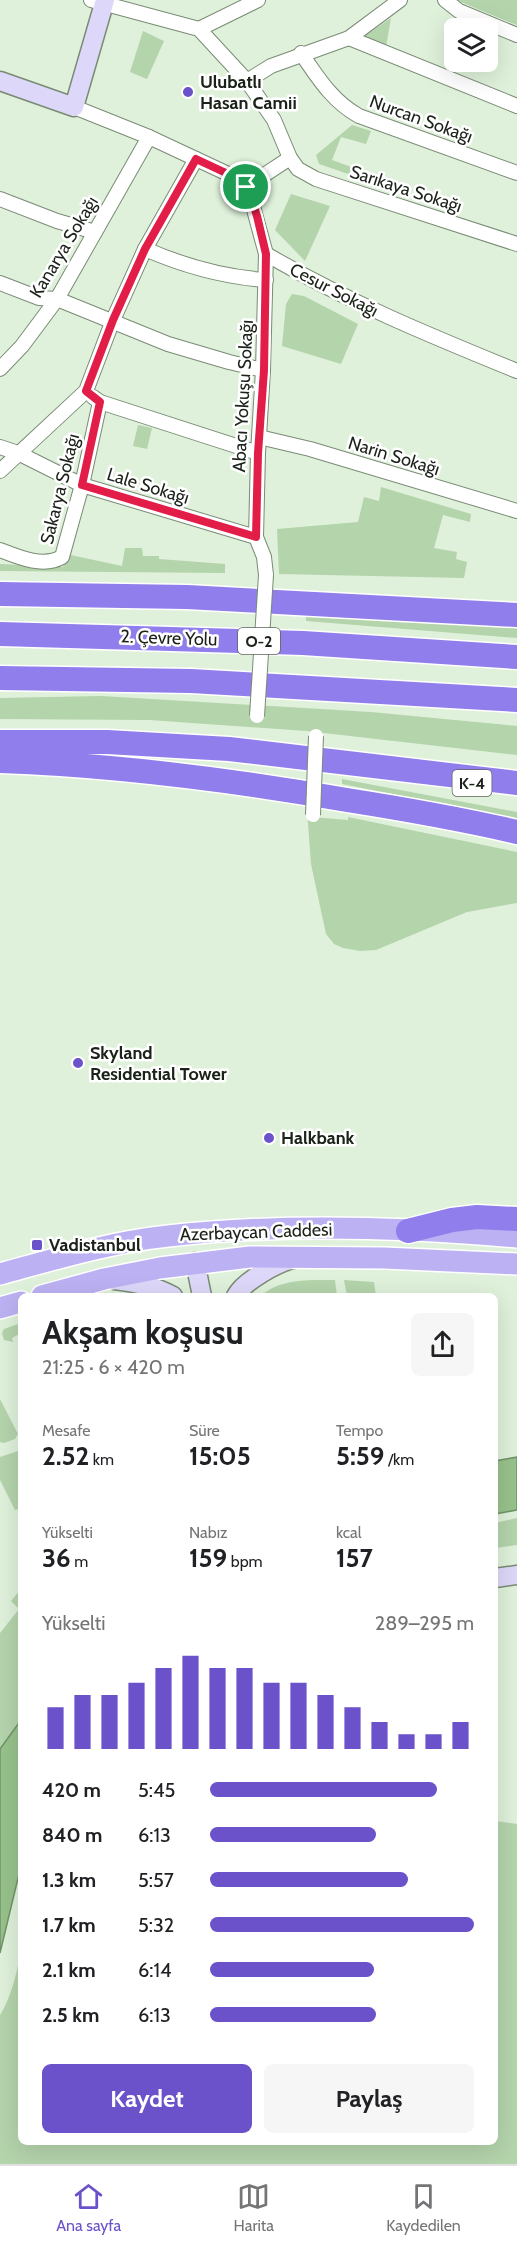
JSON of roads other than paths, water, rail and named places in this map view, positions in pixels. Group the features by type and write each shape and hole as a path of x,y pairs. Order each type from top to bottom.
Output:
{"highway":[{"path":"0,594 187,597 517,615"},
{"name":"2. Çevre Yolu","path":"0,634 292,642 517,657"},
{"path":"0,678 191,681 517,700"},
{"path":"0,742 107,742 229,749 517,783"},
{"path":"0,760 114,767 251,784 432,814 517,832"},
{"name":"K-4","path":"427,774 517,793"},
{"path":"408,1231 452,1220 477,1217 517,1219"}],"main road":[{"name":"Azerbaycan Caddesi","path":"0,1274 83,1252 166,1236 270,1229 408,1231 517,1237"},
{"path":"166,1236 181,1240 189,1248 195,1262"},
{"name":"Azerbaycan Caddesi","path":"53,1293 104,1279 195,1262 250,1257 384,1258 517,1264"},
{"path":"0,1308 18,1303"}],"street":[{"path":"199,29 258,0"},
{"path":"247,81 271,66 301,53 349,38 400,0"},
{"path":"445,0 459,11 517,35"},
{"path":"75,107 100,1 199,29 247,81 274,120 290,158 246,187"},
{"path":"349,38 517,106"},
{"name":"Nurcan Sokağı","path":"301,53 327,91 353,113 517,173"},
{"path":"0,81 75,107 149,137 241,180 257,216 266,254"},
{"name":"Kanarya Sokağı","path":"0,369 22,346 57,299 149,137"},
{"name":"Sarıkaya Sokağı","path":"290,158 298,168 316,179 517,244"},
{"name":"Sakarya Sokağı","path":"0,471 86,391 113,320 145,249 196,159"},
{"path":"0,200 95,232"},
{"path":"145,249 191,267 242,278 266,280"},
{"name":"Abacı Yokuşu Sokağı","path":"257,716 266,575 264,557 256,537 258,453 264,370 266,254"},
{"name":"Cesur Sokağı","path":"266,254 306,278 408,326 517,373"},
{"path":"0,283 39,298 57,299 187,350 264,370"},
{"path":"86,391 100,402 258,453"},
{"name":"Sakarya Sokağı","path":"0,550 19,558 47,562 62,557 82,485 100,402"},
{"name":"Narin Sokağı","path":"259,437 310,449 517,511"},
{"name":"Lale Sokağı","path":"0,447 18,453 82,485 256,537"},
{"path":"313,815 316,736"},
{"path":"239,1293 246,1285 269,1270 286,1261 300,1258"},
{"path":"195,1262 201,1293"},
{"path":"104,1279 146,1284 167,1293"},
{"path":"498,1566 517,1563"},
{"path":"498,1578 517,1575"}],"place":[{"name":"Ulubatlı Hasan Camii","path":"188,92"},
{"name":"Skyland Residential Tower","path":"78,1063"},
{"name":"Halkbank","path":"269,1138"},
{"name":"Vadistanbul","path":"37,1245"}]}
